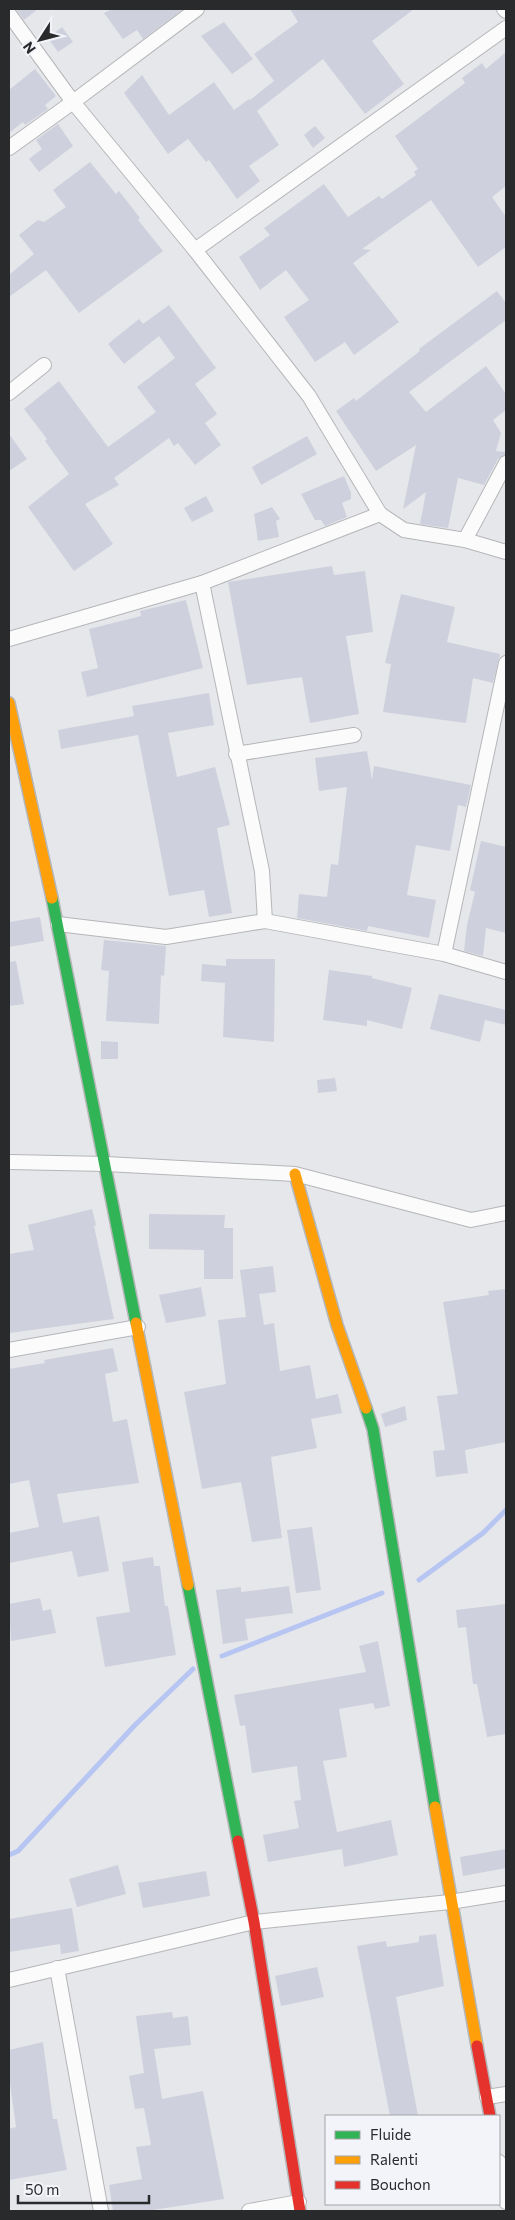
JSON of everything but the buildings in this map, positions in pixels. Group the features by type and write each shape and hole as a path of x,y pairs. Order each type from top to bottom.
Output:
{"street":[{"path":"9,148 197,9"},
{"path":"9,14 73,102 195,250 309,396 380,514 404,530 465,540 506,552"},
{"path":"195,250 506,28"},
{"path":"9,393 44,365"},
{"path":"465,540 506,463"},
{"path":"9,639 202,583 380,514"},
{"path":"202,583 236,754 262,871 265,921"},
{"path":"444,954 506,663"},
{"path":"9,703 58,924 254,1922 300,2206 248,2211"},
{"path":"236,754 354,734"},
{"path":"58,924 166,937 265,921 444,954 506,972"},
{"path":"9,1162 106,1164 295,1174 471,1220 506,1213"},
{"path":"295,1174 337,1325 373,1429 450,1902 490,2115"},
{"path":"9,1350 138,1328"},
{"path":"9,1980 254,1922 450,1902 506,1893"},
{"path":"57,1968 101,2211"},
{"path":"487,2097 506,2094"},
{"path":"500,2168 506,2202"}],"waterway":[{"path":"419,1580 483,1533 506,1510"},
{"path":"222,1656 382,1593"},
{"path":"9,1855 18,1851 135,1725 193,1669"}],"traffic: fast":[{"path":"52,898 136,1323"},
{"path":"366,1408 373,1429 435,1807"},
{"path":"188,1585 238,1841"}],"traffic: slow":[{"path":"9,703 52,898"},
{"path":"295,1174 337,1325 366,1408"},
{"path":"136,1323 188,1585"},
{"path":"435,1807 477,2046"}],"traffic: jam":[{"path":"238,1841 254,1922 300,2211"},
{"path":"477,2046 490,2115"}]}
